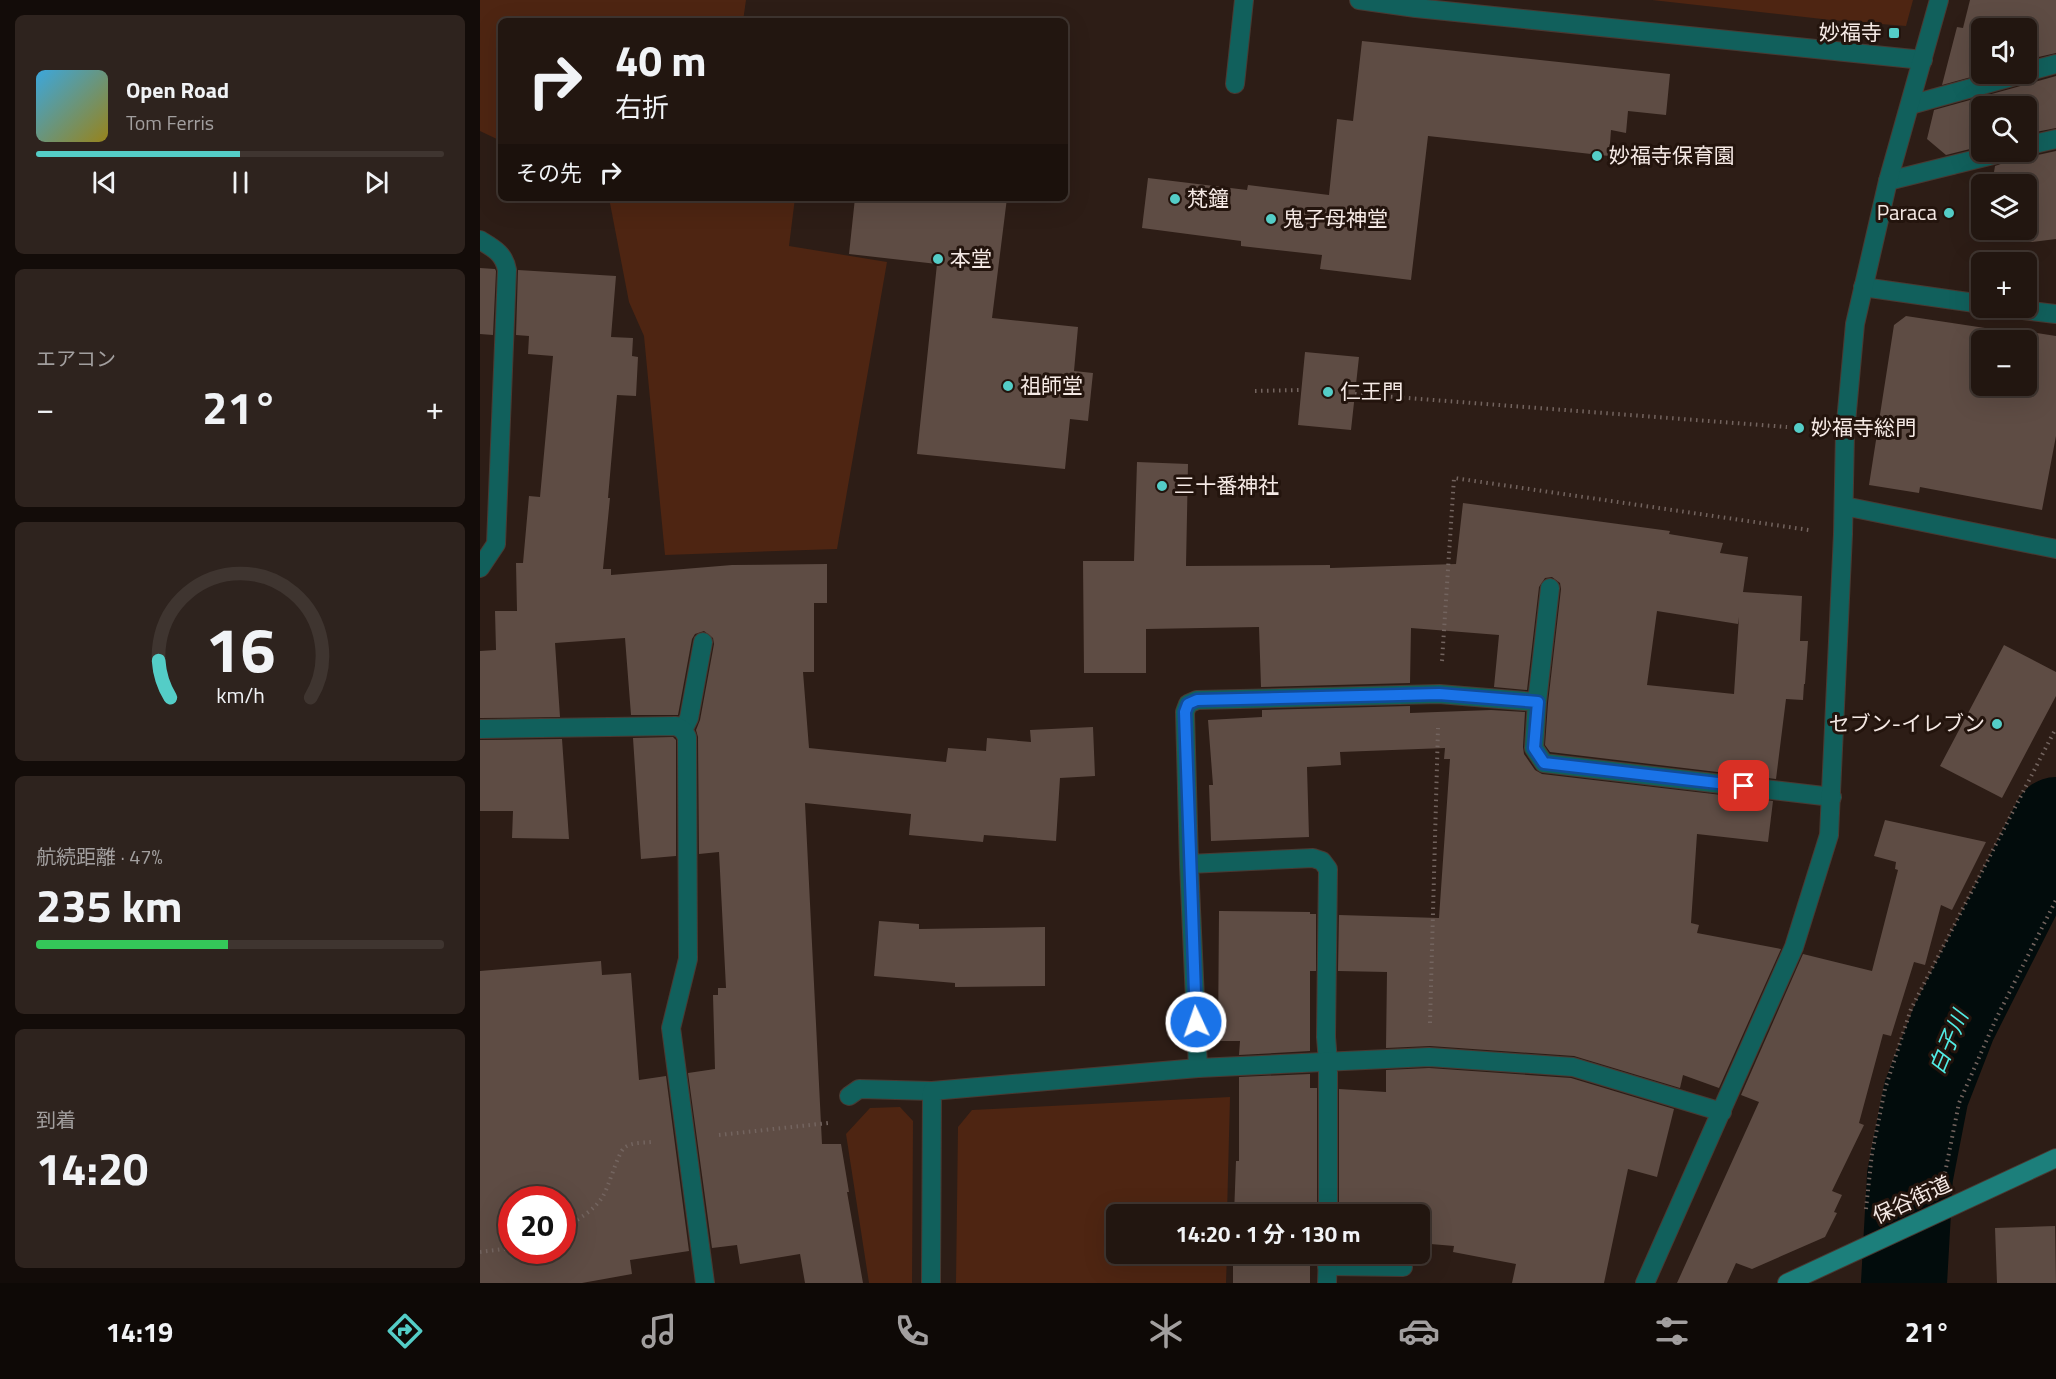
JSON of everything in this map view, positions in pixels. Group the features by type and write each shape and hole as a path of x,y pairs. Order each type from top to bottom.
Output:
{"main road":[{"name":"保谷街道","path":"1787,1283 2056,1158"}],"street":[{"path":"1235,84 1244,0"},
{"path":"1359,0 1416,9 1923,60"},
{"path":"1645,1283 1794,947 1829,835 1844,506 1844,456 1855,324 1888,181 1939,0"},
{"path":"2037,69 2056,64"},
{"path":"1910,105 1985,84"},
{"path":"2037,143 2056,139"},
{"path":"1888,181 1971,160"},
{"path":"480,240 499,252 505,261 507,270 496,544 480,568"},
{"path":"1863,287 1971,302"},
{"path":"2037,312 2056,315"},
{"path":"1844,506 2056,549"},
{"path":"1550,588 1534,748 1544,763 1832,797"},
{"path":"683,730 689,718 703,642"},
{"path":"1198,1068 1189,864 1185,712 1188,704 1197,700 1439,694 1538,702"},
{"path":"480,729 676,726 683,730 687,737 688,959 671,1028 702,1282"},
{"path":"1189,864 1313,858 1322,861 1328,869 1326,1037 1328,1204"},
{"path":"849,1096 859,1089 932,1090 1198,1068 1429,1057 1573,1067 1722,1112"},
{"path":"930,1283 932,1090"},
{"path":"1327,1268 1403,1267"}],"path":[{"path":"1255,391 1301,390"},
{"path":"1355,394 1787,427"},
{"path":"1865,1247 1872,1154 1885,1089 1911,1008 2056,728"},
{"path":"1945,1210 1944,1170 1959,1103 1996,1018 2056,900"},
{"path":"480,1252 498,1250"}],"shaded area":[{"path":"480,0 746,0 743,18 498,18 498,140 480,131"},
{"path":"1652,0 1913,0 1906,26"},
{"path":"610,201 795,201 789,246 887,262 837,549 665,555 644,336 629,302"},
{"path":"1230,1097 1227,1204 1106,1204 1106,1264 1227,1264 1226,1283 956,1283 958,1127 972,1110"},
{"path":"900,1107 913,1121 912,1283 869,1283 846,1134 870,1108"}],"building":[{"path":"1970,0 2056,0 2056,53 2037,57 2037,18 1971,18 1971,77 1942,85 1957,27 1963,28"},
{"path":"1362,41 1670,74 1666,115 1628,111 1626,133 1611,130 1609,156 1428,136 1411,280 1320,269 1322,255 1241,246 1241,241 1142,228 1148,178 1247,190 1248,185 1329,195 1337,119 1353,121"},
{"path":"2056,76 2056,128 2037,132 2037,96 1984,96 2027,84 2037,84 2037,81"},
{"path":"1971,100 1971,149 1946,155 1927,139 1934,110"},
{"path":"2056,151 2056,239 2032,242 2018,240 2037,240 2037,174 1994,174 1995,166 2006,162 2037,162 2037,155"},
{"name":"祖師堂","path":"855,201 1007,201 992,318 1078,327 1074,371 1093,373 1088,421 1070,419 1065,469 917,454 937,264 849,254"},
{"path":"480,268 496,271 493,335 480,334"},
{"path":"518,270 616,276 611,337 633,338 632,356 638,357 636,396 617,395 603,569 611,569 611,575 732,565 827,564 827,603 814,603 814,672 803,672 809,748 946,762 948,748 986,751 987,738 1031,742 1030,730 1093,727 1095,776 1060,778 1056,841 984,835 983,842 909,835 911,814 805,803 822,1144 841,1144 863,1283 805,1283 800,1254 740,1264 737,1245 712,1248 688,1073 715,1069 713,995 718,995 718,988 726,988 719,852 699,854 698,737 696,730 700,720 714,644 713,638 704,631 695,634 692,639 678,715 631,715 625,638 555,643 560,717 480,718 480,651 496,650 495,611 517,611 516,563 523,563 529,496 540,497 553,356 528,354 529,336 516,335"},
{"path":"1906,316 1998,330 1971,330 1971,396 2037,396 2037,333 2056,336 2056,436 2042,510 1920,487 1919,493 1869,485 1894,325"},
{"name":"仁王門","path":"1305,352 1359,357 1351,430 1298,425"},
{"path":"1137,462 1188,464 1186,566 1330,565 1330,568 1456,564 1463,503 1670,531 1669,534 1723,543 1720,553 1748,557 1743,592 1802,596 1800,641 1808,641 1803,700 1786,699 1776,779 1550,752 1545,745 1561,589 1560,583 1552,577 1545,578 1539,587 1527,690 1494,687 1499,635 1411,628 1410,683 1261,687 1259,627 1146,629 1146,673 1084,673 1083,561 1134,561","holes":["1657,611 1738,624 1739,617 1734,694 1647,685"]},
{"path":"2004,645 2056,672 2056,696 2002,798 1940,766"},
{"path":"1410,706 1410,713 1491,710 1525,712 1524,754 1535,770 1542,774 1773,801 1768,842 1697,834 1691,923 1699,925 1697,933 1781,949 1719,1088 1683,1075 1680,1088 1574,1056 1430,1046 1386,1048 1387,972 1338,971 1339,915 1439,918 1450,759 1444,759 1445,748 1340,752 1341,765 1307,767 1309,837 1211,841 1209,785 1213,785 1208,720 1262,717 1262,710"},
{"path":"673,737 676,740 676,856 641,859 633,738"},
{"path":"562,739 569,839 512,838 513,811 480,811 480,740"},
{"path":"1885,820 1986,842 1952,910 1941,905 1925,965 1914,962 1891,1036 1883,1034 1859,1123 1864,1125 1832,1191 1842,1195 1834,1212 1837,1213 1825,1237 1752,1269 1736,1263 1727,1283 1677,1283 1759,1102 1741,1095 1803,954 1872,971 1898,870 1895,869 1896,862 1874,856"},
{"path":"1219,911 1310,912 1310,914 1316,914 1316,971 1310,971 1310,1051 1239,1055 1240,1041 1218,1041"},
{"path":"879,921 919,924 919,929 1045,927 1045,986 955,987 955,983 874,976"},
{"path":"601,961 602,975 631,973 639,1080 666,1076 689,1251 630,1260 632,1274 582,1283 480,1283 480,971"},
{"path":"1429,1068 1571,1078 1674,1109 1657,1177 1628,1169 1604,1283 1512,1283 1516,1264 1453,1252 1454,1246 1430,1244 1430,1204 1339,1204 1339,1089 1386,1092 1386,1070"},
{"path":"1310,1074 1310,1088 1317,1088 1317,1204 1234,1204 1236,1161 1239,1161 1239,1077"},
{"path":"2055,1226 2056,1283 1997,1283 1995,1228"},
{"path":"1233,1264 1310,1264 1310,1283 1233,1283"}],"waterway":[{"name":"白子川","path":"1904,1283 1910,1176 1926,1094 1954,1022 2056,820"}],"place":[{"name":"妙福寺","path":"1894,33"},
{"name":"妙福寺保育園","path":"1597,156"},
{"name":"梵鐘","path":"1175,199"},
{"name":"Paraca","path":"1949,213"},
{"name":"鬼子母神堂","path":"1271,219"},
{"name":"本堂","path":"938,259"},
{"name":"祖師堂","path":"1008,386"},
{"name":"仁王門","path":"1328,392"},
{"name":"妙福寺総門","path":"1799,428"},
{"name":"三十番神社","path":"1162,486"},
{"name":"セブン-イレブン","path":"1997,724"}],"route":[{"path":"1196,1022 1185,712 1188,704 1197,700 1439,694 1538,702 1534,748 1544,763 1744,786"}]}
